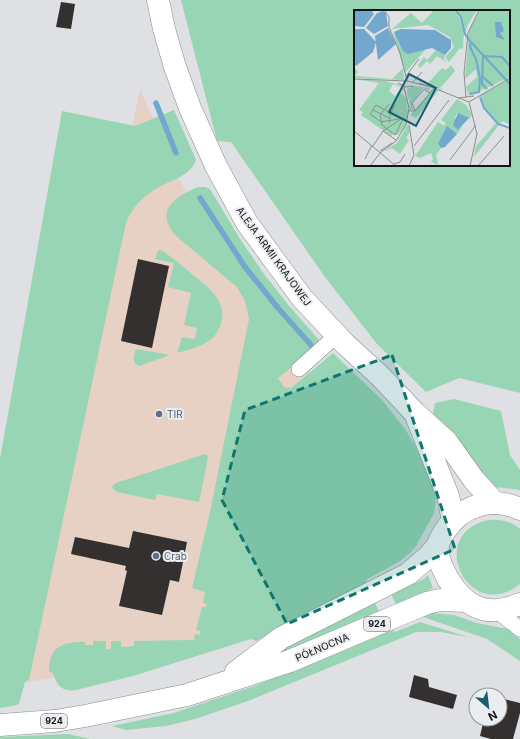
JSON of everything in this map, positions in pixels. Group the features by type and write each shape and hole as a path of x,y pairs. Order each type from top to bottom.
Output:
{"main road":[{"name":"ALEJA ARMII KRAJOWEJ","path":"158,0 175,67 190,108 216,166 247,223 302,298 337,336 380,376 415,413 447,442 474,480 495,503"},
{"name":"ALEJA ARMII KRAJOWEJ","path":"415,413 448,496 453,521"},
{"name":"924","path":"520,509 495,503 480,504 472,507 459,515 453,521 442,536 438,545 439,560 444,572 458,593 466,601 477,608 496,610 504,610 520,604"},
{"name":"PÓŁNOCNA","path":"224,682 281,638 408,574 428,557 438,545"},
{"name":"PÓŁNOCNA","path":"0,725 55,721 125,709 187,695 290,661 427,603 440,600 466,601"}],"street":[{"path":"299,369 337,336"},
{"path":"496,610 520,629"}],"highlighted area":[{"path":"392,355 455,549 287,624 222,500 245,410"}],"shaded area":[{"path":"140,88 173,167 197,212 312,361 250,614 202,642 96,670 23,683"}],"green space":[{"path":"181,0 520,0 520,393 459,378 426,392 377,344 325,277 231,142 217,141"},
{"path":"174,110 196,160 190,170 185,174 148,194 135,207 126,223 29,680 25,682 19,704 0,708 0,459 62,111 135,126"},
{"path":"198,187 210,189 240,239 264,274 319,340 320,343 317,347 278,378 284,387 291,388 333,353 382,400 405,429 417,449 433,487 436,500 434,513 416,546 400,561 366,580 368,584 256,641 251,639 133,676 76,690 67,690 58,685 53,673 49,671 52,656 59,647 77,642 85,642 85,645 93,645 93,641 106,641 106,649 111,649 111,641 121,641 121,647 134,646 134,641 194,640 195,634 200,635 200,631 196,630 202,607 206,607 207,604 203,603 205,592 192,588 210,512 249,319 245,301 237,287 176,236 170,227 167,219 167,212 170,206 181,195"},
{"path":"158,250 167,254 210,289 219,301 222,308 221,323 218,331 209,341 194,348 177,353 182,337 195,339 197,328 184,325 191,293 168,287 174,263 155,259"},
{"path":"136,349 170,355 139,366 134,361"},
{"path":"454,399 501,411 510,455 520,470 520,490 488,486 433,413 435,403"},
{"path":"205,454 208,458 199,502 157,494 155,500 117,492 112,488 116,483"},
{"path":"488,520 505,521 520,529 520,584 502,594 485,593 471,586 461,573 457,558 459,542 469,529"},
{"path":"428,575 433,588 396,604 391,594 424,579"},
{"path":"374,601 379,611 290,650 284,651 282,647"},
{"path":"432,613 454,615 477,623 508,629 520,639 520,661 487,639 420,616"},
{"path":"420,622 468,637 441,632 416,632 248,701 195,719 166,726 126,730 112,726 174,713 254,686 323,659 392,628 395,632"},
{"path":"68,734 90,739 0,739 0,737"}],"building":[{"path":"61,2 75,4 71,29 56,27"},
{"path":"138,259 169,266 152,348 121,341"},
{"path":"133,531 187,542 179,582 170,580 162,615 119,606 127,571 125,570 126,566 71,554 75,537 129,548"},
{"path":"414,675 428,679 429,687 457,695 453,709 409,697"},
{"path":"508,700 520,703 520,713 513,739 491,739 480,736 482,727 508,727"}],"waterway":[{"path":"156,103 176,153"},
{"path":"200,198 245,267 278,308 311,345"}],"place":[{"name":"TIR","path":"159,414"},
{"name":"Crab","path":"156,556"}]}
